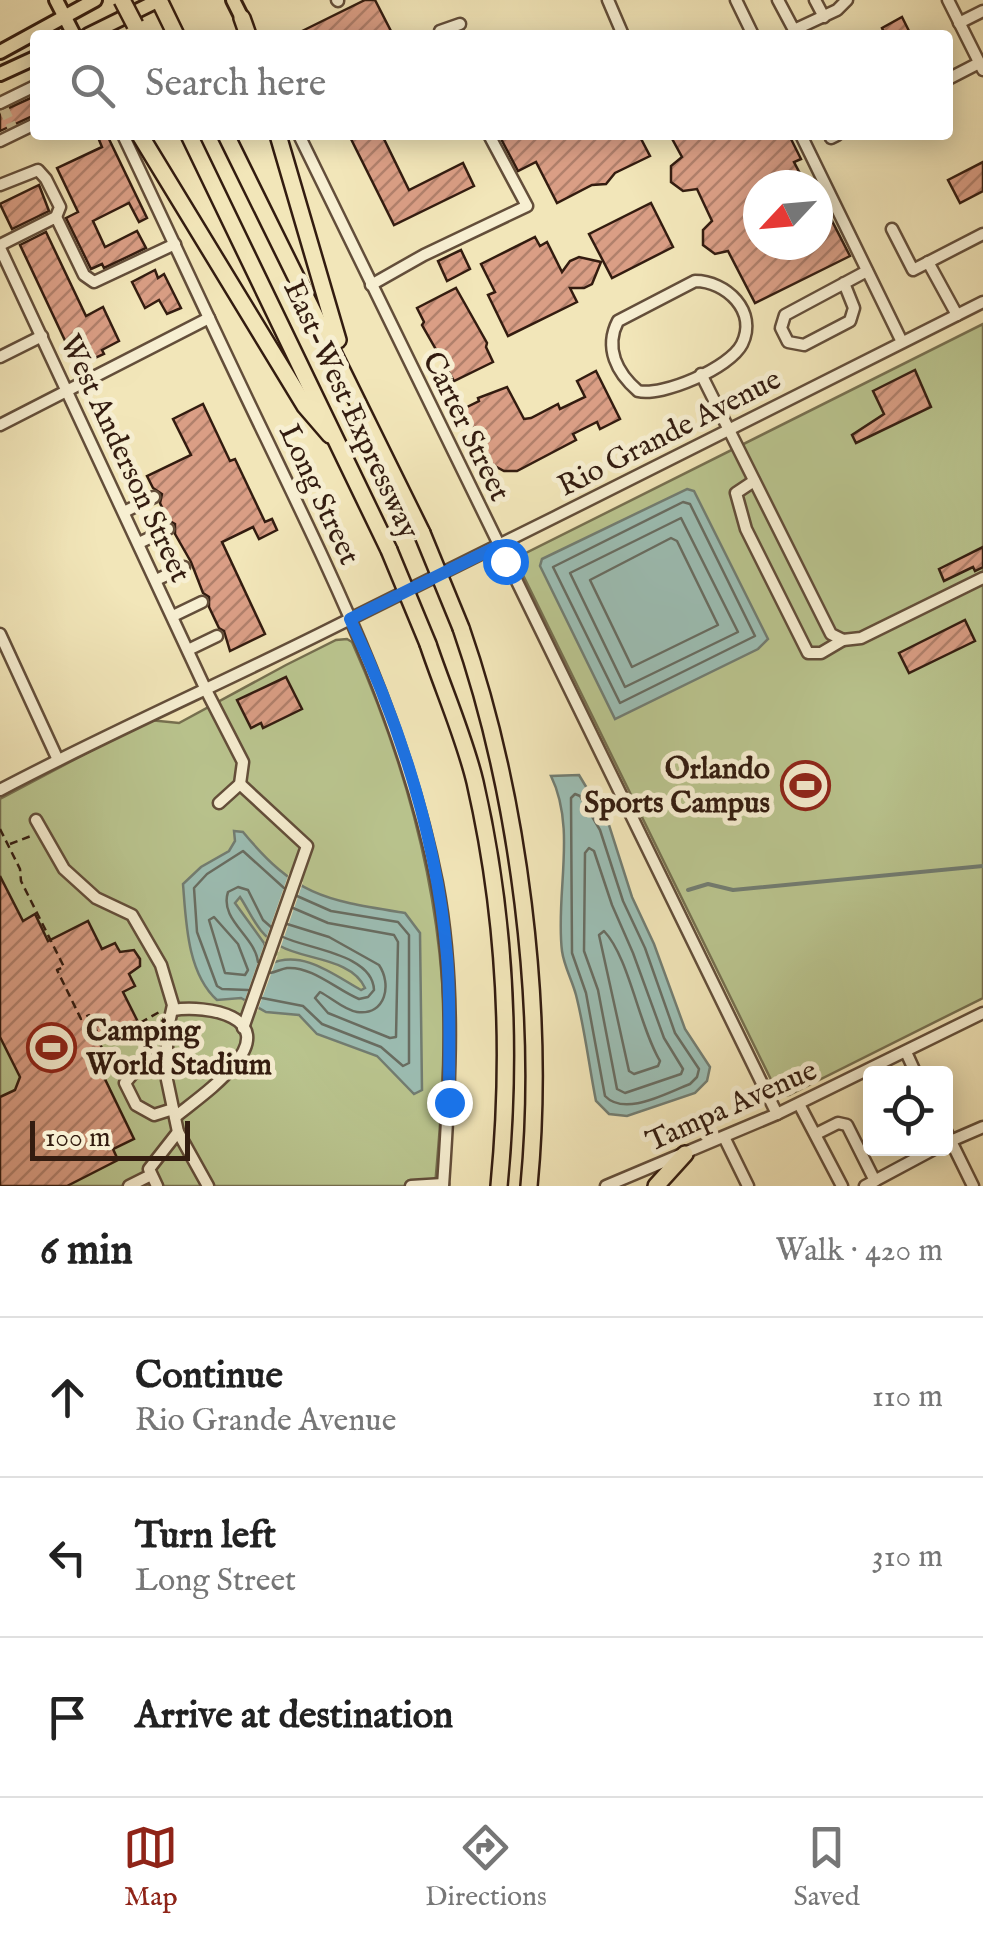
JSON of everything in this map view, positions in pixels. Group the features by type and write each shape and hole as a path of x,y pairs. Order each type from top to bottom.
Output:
{"highway":[{"path":"122,0 137,30"},
{"path":"160,4 173,30"},
{"path":"242,18 247,30"},
{"path":"143,140 306,406 345,452"},
{"name":"East-West Expressway","path":"191,140 389,550 428,644 474,780 496,906 506,1019 499,1186"},
{"name":"East-West Expressway","path":"229,140 422,533 480,682 504,791 525,917 533,1037 529,1186"},
{"path":"279,140 315,272 355,391"},
{"path":"656,1186 685,1154"}],"main road":[{"path":"56,0 71,30"},
{"path":"39,30 95,0"},
{"path":"233,0 242,18"},
{"path":"100,30 160,4"},
{"path":"0,52 30,35"},
{"path":"0,74 30,60"}],"street":[{"path":"608,0 622,30"},
{"path":"736,0 751,30"},
{"path":"778,0 794,30 824,17 848,0"},
{"path":"815,0 824,17"},
{"path":"948,0 981,66 953,76"},
{"path":"959,23 983,11"},
{"path":"445,30 460,24"},
{"path":"1,105 30,89"},
{"path":"0,141 30,126"},
{"name":"Long Street","path":"126,140 374,672 405,756 438,886 450,1005 443,1185"},
{"name":"Carter Street","path":"301,140 778,1114"},
{"path":"371,284 527,206 492,140"},
{"path":"803,140 902,342"},
{"path":"0,185 38,170 60,207 56,217 0,247"},
{"path":"56,217 90,282 175,244"},
{"path":"892,228 913,270 983,234"},
{"name":"West Anderson Street","path":"0,247 243,762 240,784"},
{"path":"928,262 957,315"},
{"path":"844,283 854,308 850,321 804,345 788,342 781,328 785,315 867,270"},
{"path":"695,280 723,286 744,314 746,331 741,347 726,361 701,374 662,392 638,391 612,354 613,330 618,321 695,280"},
{"name":"Rio Grande Avenue","path":"0,790 983,302"},
{"path":"0,425 208,318"},
{"path":"0,356 42,336"},
{"path":"701,374 831,634 843,640"},
{"path":"754,480 736,493 746,529 808,653 821,653 843,640 860,638 983,578"},
{"path":"124,512 154,498"},
{"path":"138,543 168,530"},
{"path":"156,580 184,566"},
{"path":"172,616 202,602"},
{"path":"0,634 58,760"},
{"path":"188,650 218,636"},
{"path":"219,803 240,784 307,846 243,1028"},
{"path":"36,820 64,868 96,898 132,915 161,966 170,988 167,1080 178,1132 208,1186"},
{"path":"167,1054 142,1063 126,1083 136,1105 154,1115 174,1113 235,1064 246,1039 233,1015 214,1009 168,1008"},
{"name":"Tampa Avenue","path":"606,1186 778,1114 983,1014"},
{"path":"906,1052 912,1066"},
{"path":"798,1104 842,1186"},
{"path":"816,1134 838,1123 847,1125 870,1184 921,1156"},
{"path":"953,1137 983,1127"},
{"path":"129,1186 154,1180 149,1169 178,1132"},
{"path":"724,1138 748,1186"},
{"path":"953,1150 973,1186"},
{"path":"411,1186 443,1185"}],"path":[{"path":"0,829 64,966 57,970 81,1019 89,1015 104,1044 168,1008"},
{"path":"8,845 32,835"}],"green space":[{"name":"Orlando Sports Campus","path":"983,324 983,998 789,1095 779,1096 521,571 518,557"},
{"path":"336,640 352,642 385,724 412,807 438,936 444,1032 435,1186 0,1186 0,799 149,720 179,723"}],"water":[{"path":"687,489 694,491 768,639 758,649 615,719 540,566 542,559"},
{"path":"579,775 609,825 632,897 685,1029 710,1067 707,1081 695,1093 627,1116 609,1114 596,1101 579,1008 562,951 563,818 551,776"},
{"path":"234,831 243,832 280,870 314,892 405,913 420,933 422,1090 414,1094 377,1056 317,1034 299,1015 266,1012 241,998 217,1000 207,989 190,946 183,884 201,867 229,851 235,841","holes":["240,897 272,941 290,951 339,965 359,978 365,988 361,990 306,962 282,960 270,964 264,943 235,903"]}],"pier":[{"path":"289,873 303,882 279,952 270,946 273,958 278,955 257,1012 243,1005"}],"building":[{"path":"365,0 375,0 390,30 304,30"},
{"path":"902,17 908,30 883,30"},
{"path":"30,98 30,117 0,131 0,112"},
{"path":"99,140 109,140 147,218 139,222 129,203 93,221 105,247 137,231 146,248 104,268 102,264 91,269 66,218 78,212 57,168 102,147"},
{"path":"352,140 384,140 409,190 463,163 474,186 394,225"},
{"path":"502,140 642,140 650,156 615,173 606,184 592,185 557,203 536,162 518,171"},
{"path":"673,140 792,140 801,159 794,162 798,170 743,170 743,260 833,260 833,223 850,256 755,303 728,251 715,254 703,245 703,230 712,221 697,189 683,191 671,182 671,166 682,157"},
{"path":"983,162 983,191 960,203 948,180"},
{"path":"39,185 49,211 12,229 0,204"},
{"path":"651,203 673,247 612,278 589,234"},
{"path":"46,232 86,316 103,307 119,341 102,350 104,354 77,366 20,245"},
{"path":"535,237 540,246 547,242 562,272 579,257 601,262 592,284 570,288 577,302 508,336 488,295 495,292 481,264"},
{"path":"461,250 470,269 447,281 438,261"},
{"path":"155,270 158,278 164,274 181,308 167,314 159,300 145,308 132,282"},
{"path":"456,288 487,343 493,362 454,381 422,325 417,308"},
{"path":"915,370 931,407 856,443 852,435 884,414 873,391"},
{"path":"596,371 620,419 600,429 597,422 573,434 576,440 517,471 504,471 493,465 463,409 479,401 478,398 507,387 524,419 531,418 558,404 560,409 585,397 577,381"},
{"path":"203,404 265,522 272,519 277,530 259,539 253,527 222,542 265,634 230,651 224,631 209,607 209,597 203,593 175,534 175,524 168,520 160,503 162,494 153,488 147,476 191,455 173,419"},
{"path":"983,547 983,567 975,571 973,567 944,581 939,569"},
{"path":"965,620 975,641 909,673 899,653"},
{"path":"286,677 302,709 263,728 261,723 251,728 237,700"},
{"name":"Camping World Stadium","path":"0,876 23,921 35,914 48,941 88,921 102,949 115,943 120,952 134,950 140,959 140,966 129,974 135,986 123,992 139,1024 100,1044 113,1070 103,1075 134,1139 113,1149 118,1160 67,1186 0,1186 0,1097 15,1090 20,1077 0,1037"}],"waterway":[{"path":"688,890 708,884 733,890 983,866"}],"tunnel":[{"path":"4,109 13,129"}],"place":[{"name":"Orlando Sports Campus","path":"805,785"},
{"name":"Camping World Stadium","path":"51,1047"}],"route":[{"path":"449,1102 450,1005 438,886 405,756 350,619 498,546 505,561"}]}
